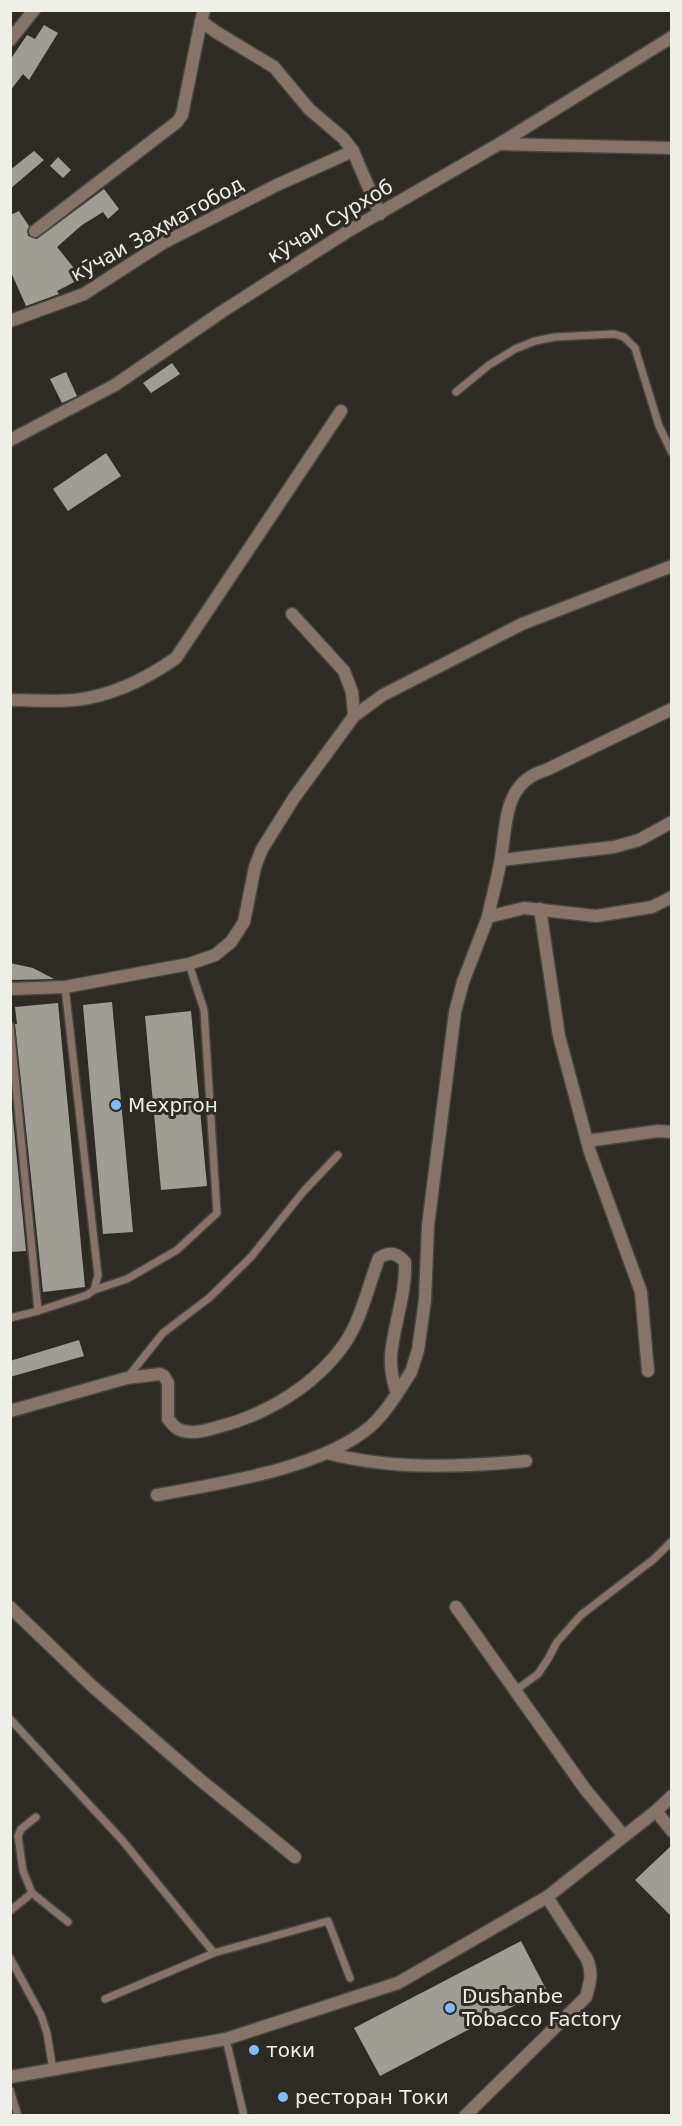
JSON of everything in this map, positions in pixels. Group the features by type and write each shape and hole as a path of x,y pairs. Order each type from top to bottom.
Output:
{"street":[{"path":"10,40 34,10"},
{"path":"203,16 216,32 274,67 309,109 343,138 352,151 380,214"},
{"path":"35,231 177,122 182,115 203,16"},
{"name":"кӯчаи Сурхоб","path":"10,440 115,385 223,311 350,230 499,144 672,38"},
{"path":"499,144 672,148"},
{"name":"кӯчаи Заҳматобод","path":"10,321 84,294 163,243 277,185 352,151"},
{"path":"10,700 76,700 115,691 153,675 176,658 340,411"},
{"path":"10,989 65,987 189,964 215,955 231,942 244,922 255,867 262,849 294,798 354,716 383,695 522,624 672,566"},
{"path":"292,614 345,671 352,692 354,716"},
{"path":"158,1495 258,1474 327,1452 357,1437 372,1426 397,1394 411,1372 418,1350 425,1300 428,1226 455,1012 463,982 488,917 501,860 508,808 515,793 532,774 546,770 672,709"},
{"path":"501,860 614,847 639,840 672,822"},
{"path":"488,917 524,908 596,916 652,907 672,897"},
{"path":"540,909 559,1036 587,1141 641,1292 648,1371"},
{"path":"587,1141 658,1131 672,1132"},
{"path":"10,1411 127,1378 151,1374 164,1376 168,1383 168,1419 177,1428 190,1432 242,1421 286,1399 319,1371 345,1342 364,1303 379,1258 392,1253 405,1262 405,1281 391,1348 391,1375 397,1394"},
{"path":"327,1452 371,1462 470,1467 526,1461"},
{"path":"10,1606 92,1686 198,1778 295,1857"},
{"path":"456,1607 585,1789 624,1836"},
{"path":"10,2077 226,2039 398,1983 547,1897 672,1796"},
{"path":"656,1811 672,1832"},
{"path":"465,2115 586,1997 591,1968 547,1897"}],"lane":[{"path":"456,392 489,365 525,345 555,337 614,334 624,337 635,348 659,426 672,453"},
{"path":"10,1318 87,1295 94,1290 127,1279 177,1250 217,1213 204,1010 189,964"},
{"path":"65,987 98,1275 94,1290"},
{"path":"10,1026 38,1311"},
{"path":"127,1378 163,1333 209,1298 251,1257 303,1192 338,1155"},
{"path":"516,1690 538,1674 557,1642 581,1615 654,1559 672,1541"},
{"path":"10,1719 122,1840 214,1953"},
{"path":"36,1817 21,1829 17,1841 23,1871 32,1893 68,1922"},
{"path":"11,1910 32,1893"},
{"path":"105,2000 214,1953 328,1921 350,1978"},
{"path":"10,1958 41,2015 47,2033 53,2070"},
{"path":"226,2039 244,2115"},
{"path":"10,2090 18,2115"}],"building":[{"path":"44,25 58,33 29,80 23,74 10,91 10,60 27,35 35,39"},
{"path":"34,151 44,160 10,189 10,170"},
{"path":"58,157 71,170 63,178 50,166"},
{"path":"104,189 119,209 108,219 103,212 82,225 57,247 82,278 57,291 59,294 26,306 10,270 10,215 19,211 29,226 28,236 37,239"},
{"path":"172,363 180,374 151,393 143,383"},
{"path":"66,372 77,396 62,403 50,379"},
{"path":"106,453 121,476 68,511 53,489"},
{"path":"10,963 33,968 54,979 10,980"},
{"path":"112,1002 133,1232 103,1234 83,1005"},
{"path":"58,1003 85,1287 43,1292 15,1007"},
{"path":"191,1011 207,1186 161,1190 145,1016"},
{"path":"10,1089 26,1251 10,1252"},
{"path":"79,1340 84,1356 10,1377 10,1361"},
{"path":"672,1845 672,1917 635,1880"},
{"name":"Dushanbe Tobacco Factory","path":"521,1941 546,1989 380,2076 354,2028"}],"place":[{"name":"Мехргон","path":"116,1105"},
{"name":"Dushanbe Tobacco Factory","path":"450,2008"},
{"name":"токи","path":"254,2050"},
{"name":"ресторан Токи","path":"283,2097"}]}
